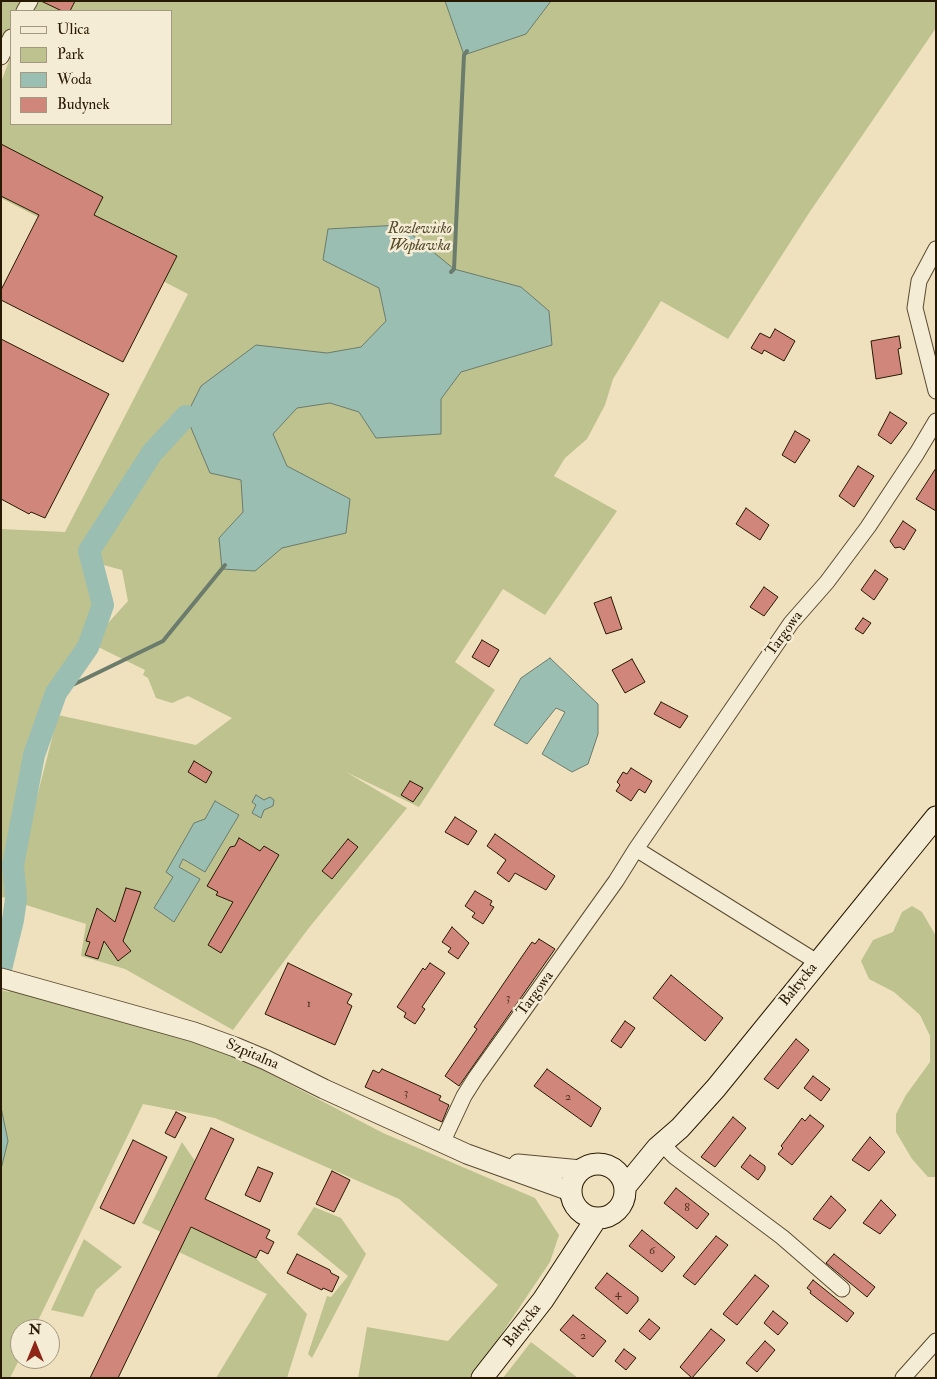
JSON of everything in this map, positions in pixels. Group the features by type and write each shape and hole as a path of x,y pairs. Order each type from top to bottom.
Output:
{"main road":[{"name":"Bałtycka","path":"625,1187 659,1146 680,1128 711,1094 936,817"},
{"name":"Bałtycka","path":"613,1168 659,1146"},
{"path":"597,1164 613,1168 623,1180 625,1187 623,1203 618,1210 604,1218 588,1216 573,1203 570,1191 573,1179 581,1170 597,1164"},
{"name":"Bałtycka","path":"482,1378 561,1273 588,1216"}],"street":[{"path":"1,57 10,39"},
{"path":"936,249 919,280 915,308 936,391"},
{"name":"Targowa","path":"442,1143 464,1096 476,1077 611,889 636,849 791,623 827,582 868,527 936,421"},
{"path":"636,849 817,962"},
{"name":"Szpitalna","path":"1,978 194,1032 266,1060 442,1143 570,1191"},
{"path":"659,1146 782,1237 842,1290"},
{"name":"Szpitalna","path":"492,1162 581,1170"},
{"path":"903,1378 936,1341"}],"green space":[{"name":"Rozlewisko Wopławka","path":"1,1 936,1 936,28 809,213 728,339 661,301 613,379 605,405 587,439 565,458 554,476 617,511 545,615 503,589 455,662 495,690 419,807 346,772 407,808 308,929 233,1030 125,969 81,956 86,924 23,904 20,863 58,715 196,745 232,718 188,696 172,703 156,698 148,678 143,675 145,670 90,643 128,601 122,570 92,562 103,605 88,647 56,693 34,755 13,865 16,899 1,897 1,529 65,532 188,294 1,198 1,82 10,59 10,125 172,125 172,10 10,10 10,39 1,34"},
{"path":"912,906 922,912 936,936 936,1177 928,1177 912,1159 896,1132 896,1114 906,1095 930,1062 930,1036 920,1015 894,992 869,979 861,961 873,940 893,932 902,912"},
{"path":"8,985 159,1023 249,1063 383,1133 535,1198 559,1235 550,1262 472,1378 358,1378 367,1327 448,1341 498,1285 399,1199 215,1118 143,1104 39,1319 10,1319 10,1369 14,1369 10,1378 1,1378 1,990 9,992"},
{"path":"182,1142 195,1161 161,1232 142,1223"},
{"path":"314,1207 341,1218 366,1254 312,1358 308,1354 327,1296 331,1297 348,1276 297,1234"},
{"path":"192,1225 206,1234 256,1258 307,1314 287,1378 216,1378 267,1294 179,1252"},
{"path":"84,1239 122,1267 96,1290 83,1317 51,1310"},
{"path":"531,1342 578,1378 503,1378"}],"water":[{"path":"445,1 551,1 526,34 464,55"},
{"path":"400,225 454,269 521,287 549,311 552,345 461,372 441,399 441,434 376,438 359,412 330,403 297,408 273,434 287,466 350,499 346,533 282,548 255,571 222,569 219,538 243,512 241,480 210,473 186,416 201,386 256,345 327,353 361,347 386,321 379,288 323,260 328,229"},
{"path":"550,658 598,704 598,734 588,764 572,772 542,754 565,712 556,708 527,744 494,725 521,678"},
{"path":"256,795 264,800 270,797 274,800 273,806 264,810 261,818 252,813 256,805 252,802"},
{"path":"215,801 239,815 205,872 183,859 179,867 200,879 174,922 154,908 173,877 166,872 194,823 205,819"},
{"path":"1,1107 8,1141 1,1169"}],"building":[{"path":"41,1 75,1 70,10 60,10"},
{"path":"1,144 103,197 94,215 177,256 123,362 1,300 1,290 39,215 1,196"},
{"path":"775,329 795,341 784,361 764,350 762,354 751,348 760,333 770,338"},
{"path":"899,336 901,348 898,349 902,374 876,379 871,341"},
{"path":"1,339 109,394 45,518 31,512 29,514 1,499"},
{"path":"890,412 907,423 891,444 878,435"},
{"path":"795,431 810,440 795,463 782,455"},
{"path":"858,466 874,476 854,507 839,496"},
{"path":"936,468 936,511 916,499"},
{"path":"746,508 769,525 760,540 736,524"},
{"path":"903,521 916,530 904,550 900,547 895,548 890,541"},
{"path":"875,570 888,579 874,600 861,590"},
{"path":"764,587 778,597 764,616 750,607"},
{"path":"611,597 622,629 606,634 594,603"},
{"path":"863,618 871,623 863,634 855,629"},
{"path":"482,640 499,650 489,667 472,657"},
{"path":"632,659 645,682 625,693 612,670"},
{"path":"661,702 688,716 680,728 654,714"},
{"path":"194,761 212,772 206,783 188,772"},
{"path":"631,768 652,781 645,793 639,789 631,801 616,791 620,785 617,782 623,772 627,774"},
{"path":"410,781 423,788 413,802 401,795"},
{"path":"455,817 477,831 468,845 445,832"},
{"path":"495,834 555,876 546,890 515,873 509,882 497,873 506,860 487,846"},
{"path":"239,838 260,851 264,846 279,855 221,953 208,945 233,902 216,895 218,892 207,886 230,847 235,846"},
{"path":"348,839 358,847 332,879 322,871"},
{"path":"126,888 141,892 123,941 131,951 118,961 104,941 98,959 85,955 90,942 86,941 97,908 115,922"},
{"path":"475,891 492,901 490,905 494,907 483,924 472,917 475,913 465,906"},
{"path":"452,927 469,943 458,959 448,952 451,948 442,942"},
{"path":"539,939 555,949 459,1086 445,1076 477,1029 474,1027 523,955 532,942 535,944"},
{"path":"288,963 352,994 347,1003 352,1006 335,1045 265,1014"},
{"path":"430,963 445,973 422,1007 425,1009 415,1024 404,1017 406,1013 397,1007 423,968 425,970"},
{"path":"671,975 723,1018 705,1041 653,998"},
{"path":"625,1021 635,1028 621,1048 611,1041"},
{"path":"796,1039 809,1050 778,1089 764,1079"},
{"path":"382,1069 441,1096 439,1100 449,1105 442,1122 365,1087 373,1070 379,1073"},
{"path":"547,1069 601,1108 591,1127 534,1086"},
{"path":"813,1076 830,1089 821,1101 804,1088"},
{"path":"176,1112 186,1117 175,1138 165,1133"},
{"path":"810,1115 824,1126 792,1165 778,1154 783,1148 781,1146 802,1118 805,1121"},
{"path":"733,1117 746,1128 715,1167 701,1157"},
{"path":"211,1128 234,1139 205,1199 270,1230 266,1238 274,1242 268,1254 260,1250 256,1258 191,1227 118,1378 90,1378"},
{"path":"870,1137 885,1152 869,1171 852,1160"},
{"path":"133,1140 167,1157 134,1224 100,1208"},
{"path":"750,1155 765,1166 765,1170 758,1180 741,1167"},
{"path":"258,1167 273,1173 260,1202 245,1195"},
{"path":"332,1171 350,1180 334,1212 316,1204"},
{"path":"676,1188 709,1214 697,1229 664,1203"},
{"path":"831,1196 846,1210 830,1229 813,1219"},
{"path":"881,1200 896,1215 880,1234 863,1223"},
{"path":"642,1230 675,1257 662,1272 629,1246"},
{"path":"716,1236 728,1245 695,1285 683,1276"},
{"path":"297,1254 330,1270 331,1273 339,1277 332,1292 323,1288 322,1290 287,1273"},
{"path":"834,1254 875,1287 867,1297 826,1263"},
{"path":"607,1273 638,1297 638,1301 627,1314 595,1288"},
{"path":"755,1275 769,1286 737,1325 723,1314"},
{"path":"813,1280 854,1313 847,1322 810,1293 811,1291 807,1288"},
{"path":"773,1311 788,1323 778,1335 764,1323"},
{"path":"573,1315 606,1341 593,1357 560,1330"},
{"path":"649,1319 660,1328 650,1340 639,1331"},
{"path":"711,1329 725,1340 692,1378 680,1367"},
{"path":"765,1341 775,1350 757,1372 746,1363"},
{"path":"624,1349 636,1358 626,1370 615,1361"}],"waterway":[{"path":"451,272 454,269 464,55 467,51"},
{"path":"2,965 16,899 13,865 34,755 56,693 88,647 103,605 89,551 152,453 186,416"},
{"path":"56,693 163,641 225,565"}]}
